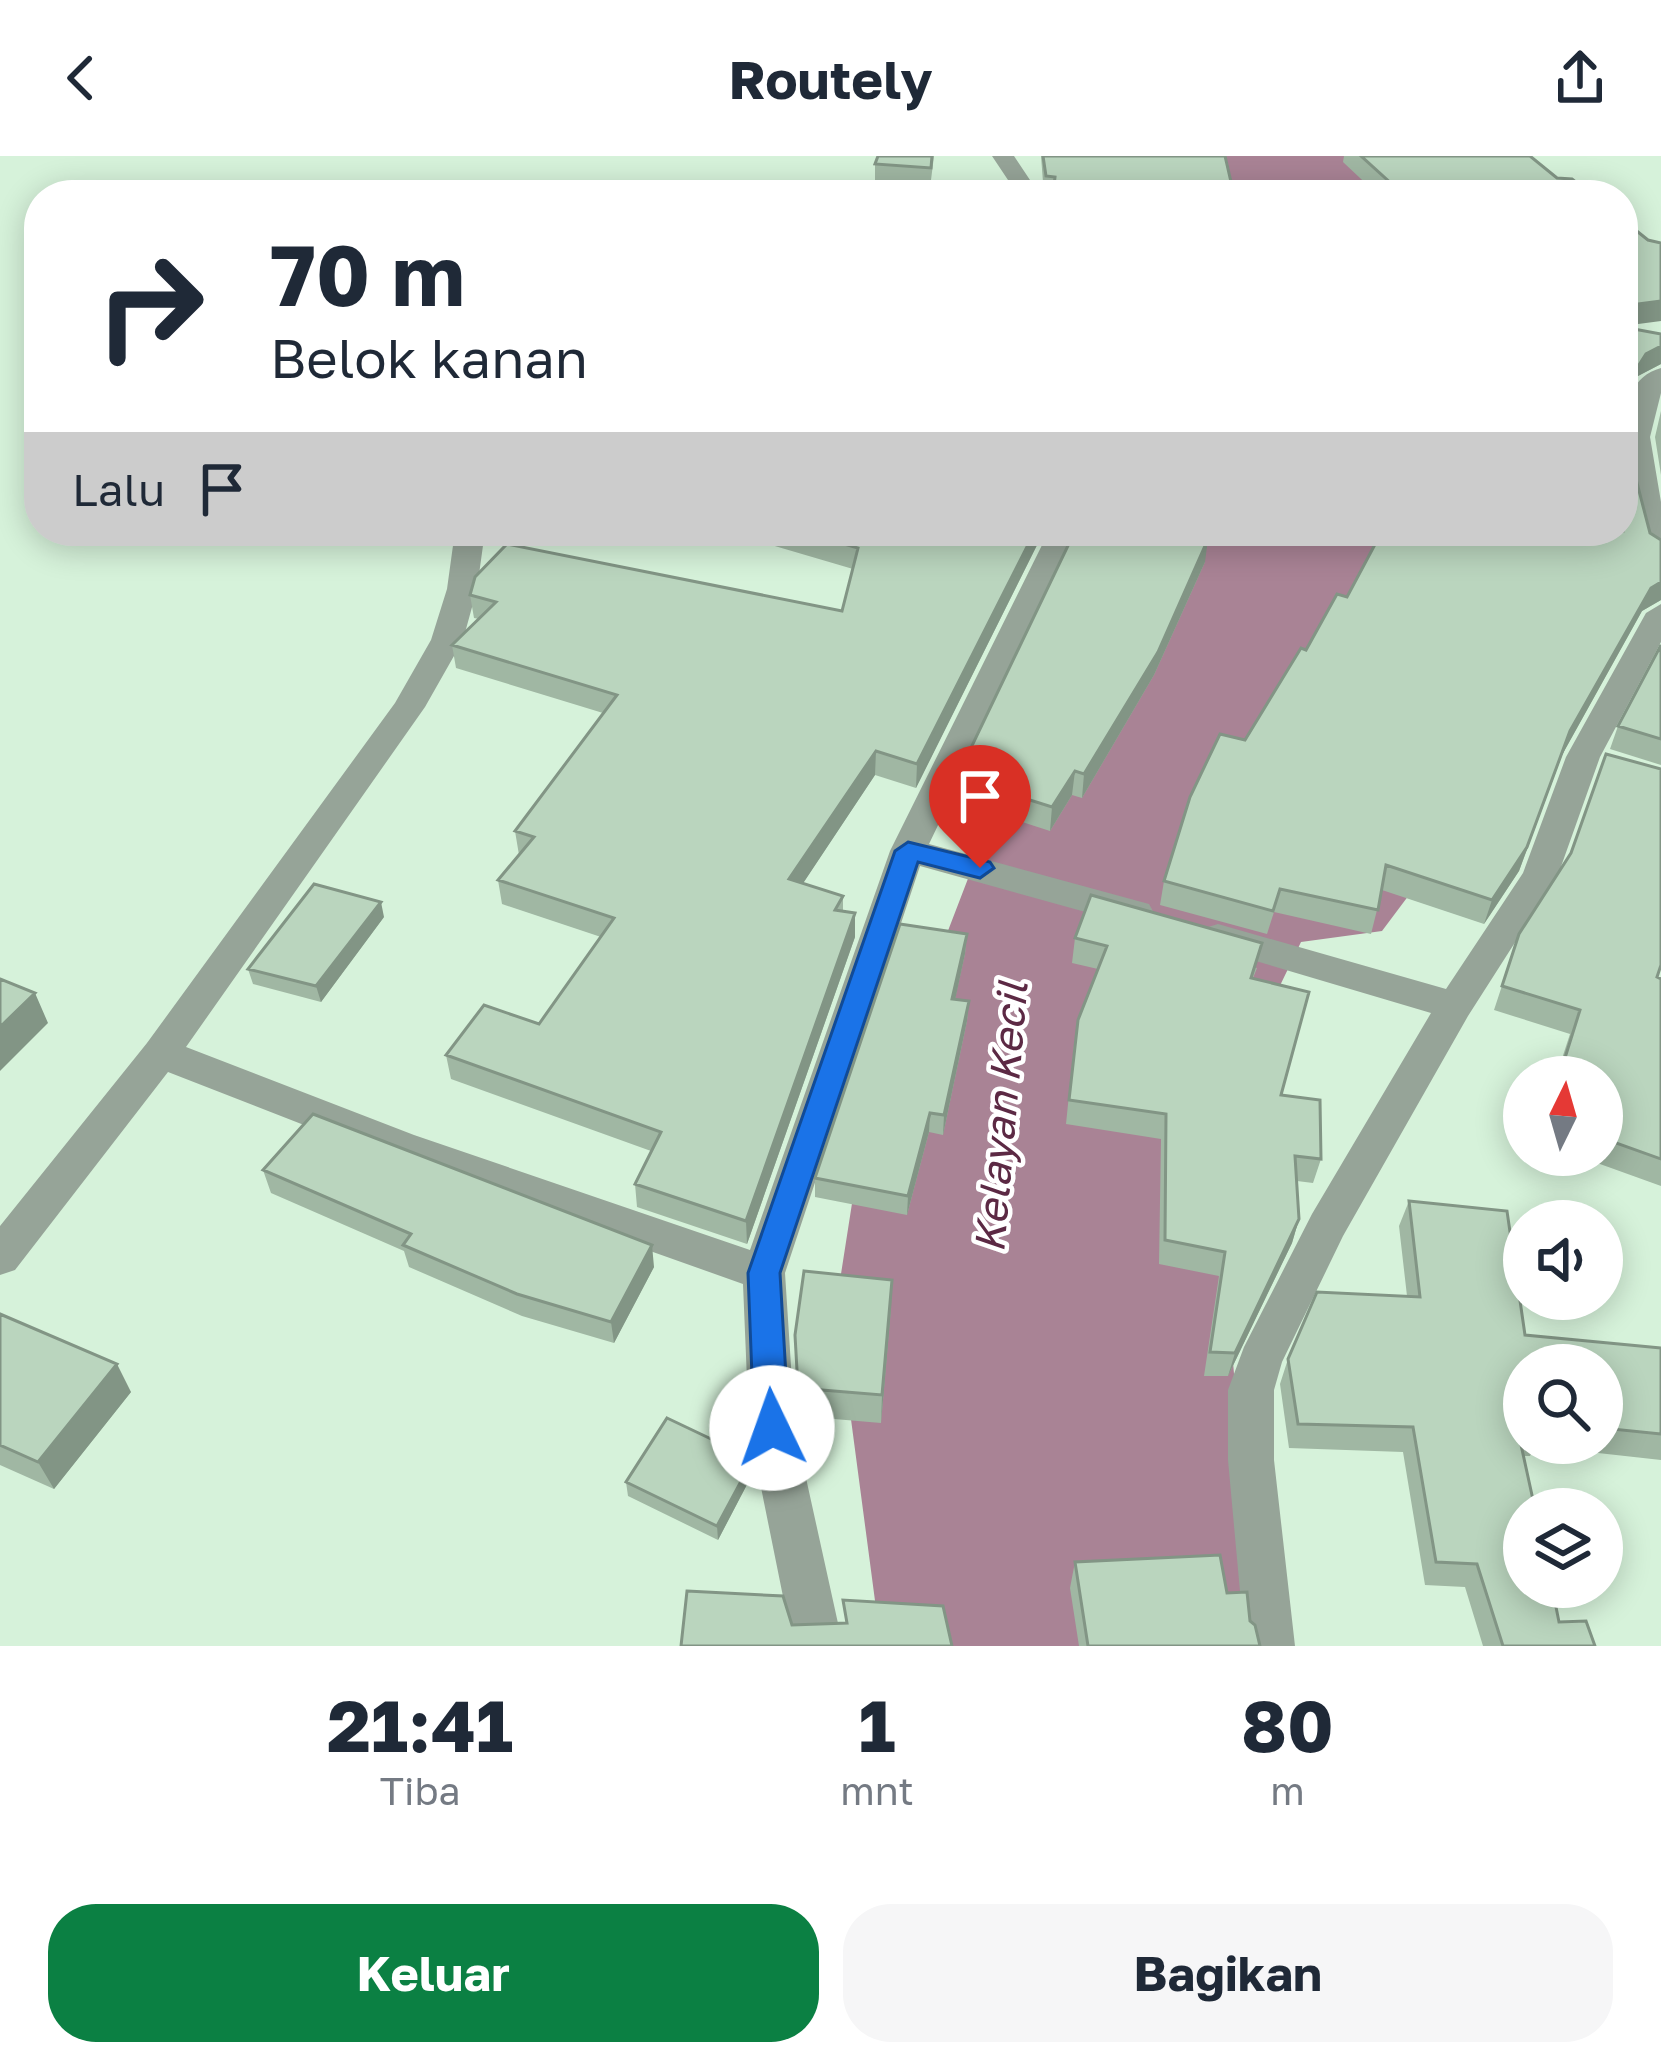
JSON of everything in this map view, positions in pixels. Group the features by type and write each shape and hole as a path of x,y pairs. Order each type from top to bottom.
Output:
{"street":[{"path":"1638,414 1646,390 1661,376"},
{"path":"1638,431 1661,555"},
{"path":"0,1257 161,1054 409,707 447,640 468,546"},
{"path":"818,1646 772,1428 764,1273 923,854 1057,546"},
{"path":"1270,1646 1250,1460 1251,1390 1327,1226 1603,763 1661,613"},
{"path":"923,854 1455,1006"},
{"path":"161,1054 400,1146 764,1273"}],"water":[{"path":"1176,156 1355,156 1381,180 1196,180"},
{"name":"Kelayan Kecil","path":"1087,546 1528,546 1412,891 1382,931 1301,942 1274,998 1233,1362 1257,1646 881,1646 836,1306 858,1165 984,837"}],"building":[{"path":"878,156 932,156 931,168 875,164"},
{"path":"1043,156 1225,156 1231,180 1055,180 1046,176"},
{"path":"1361,156 1530,156 1557,178 1573,180 1387,180"},
{"path":"1638,232 1661,243 1661,301 1638,304"},
{"path":"1638,330 1661,334 1661,346 1646,354 1638,367"},
{"path":"1638,487 1650,533 1661,540 1661,582 1651,588 1570,731 1527,847 1492,900 1386,865 1378,910 1280,889 1273,911 1164,881 1190,797 1220,734 1245,740 1301,648 1306,650 1337,594 1347,597 1374,546 1638,546"},
{"path":"505,546 842,611 858,548 851,546 1027,546 917,764 876,751 789,879 843,896 835,910 855,913 746,1221 635,1184 661,1132 446,1055 484,1005 539,1024 614,918 498,880 534,837 515,831 617,695 452,645 496,602 470,595 475,577"},
{"path":"1068,546 1205,546 1158,652 1084,774 1075,771 1052,807 957,777"},
{"path":"1661,645 1661,739 1618,726"},
{"path":"1606,754 1661,769 1661,965 1657,977 1661,979 1661,1159 1623,1145 1623,1056 1566,1056 1580,1010 1502,986 1519,934 1571,853"},
{"path":"314,884 381,902 316,986 248,969"},
{"path":"1091,895 1262,943 1251,978 1309,992 1281,1095 1320,1100 1321,1159 1295,1156 1299,1219 1235,1353 1210,1352 1225,1252 1165,1240 1166,1114 1069,1100 1078,1020 1107,946 1075,938"},
{"path":"900,924 967,934 952,999 969,1001 944,1115 930,1113 908,1196 815,1178"},
{"path":"0,979 35,993 0,1027"},
{"path":"313,1114 652,1245 611,1322 517,1294 403,1245 411,1234 263,1170"},
{"path":"1409,1201 1503,1211 1503,1320 1523,1320 1525,1335 1619,1344 1503,1344 1503,1464 1525,1464 1530,1488 1503,1488 1503,1608 1556,1608 1559,1622 1586,1621 1595,1646 1503,1646 1477,1564 1436,1562 1413,1427 1298,1424 1288,1359 1317,1292 1420,1297"},
{"path":"804,1271 892,1280 882,1395 798,1388 795,1335"},
{"path":"0,1314 117,1364 38,1462 0,1445"},
{"path":"1623,1344 1661,1348 1661,1434 1623,1430"},
{"path":"667,1418 753,1459 717,1526 626,1482"},
{"path":"1220,1555 1227,1593 1247,1592 1250,1621 1260,1646 1088,1646 1075,1562"},
{"path":"687,1591 783,1596 792,1625 847,1623 843,1600 943,1606 952,1646 681,1646"}],"route":[{"path":"772,1428 764,1273 908,851 980,868"}]}
